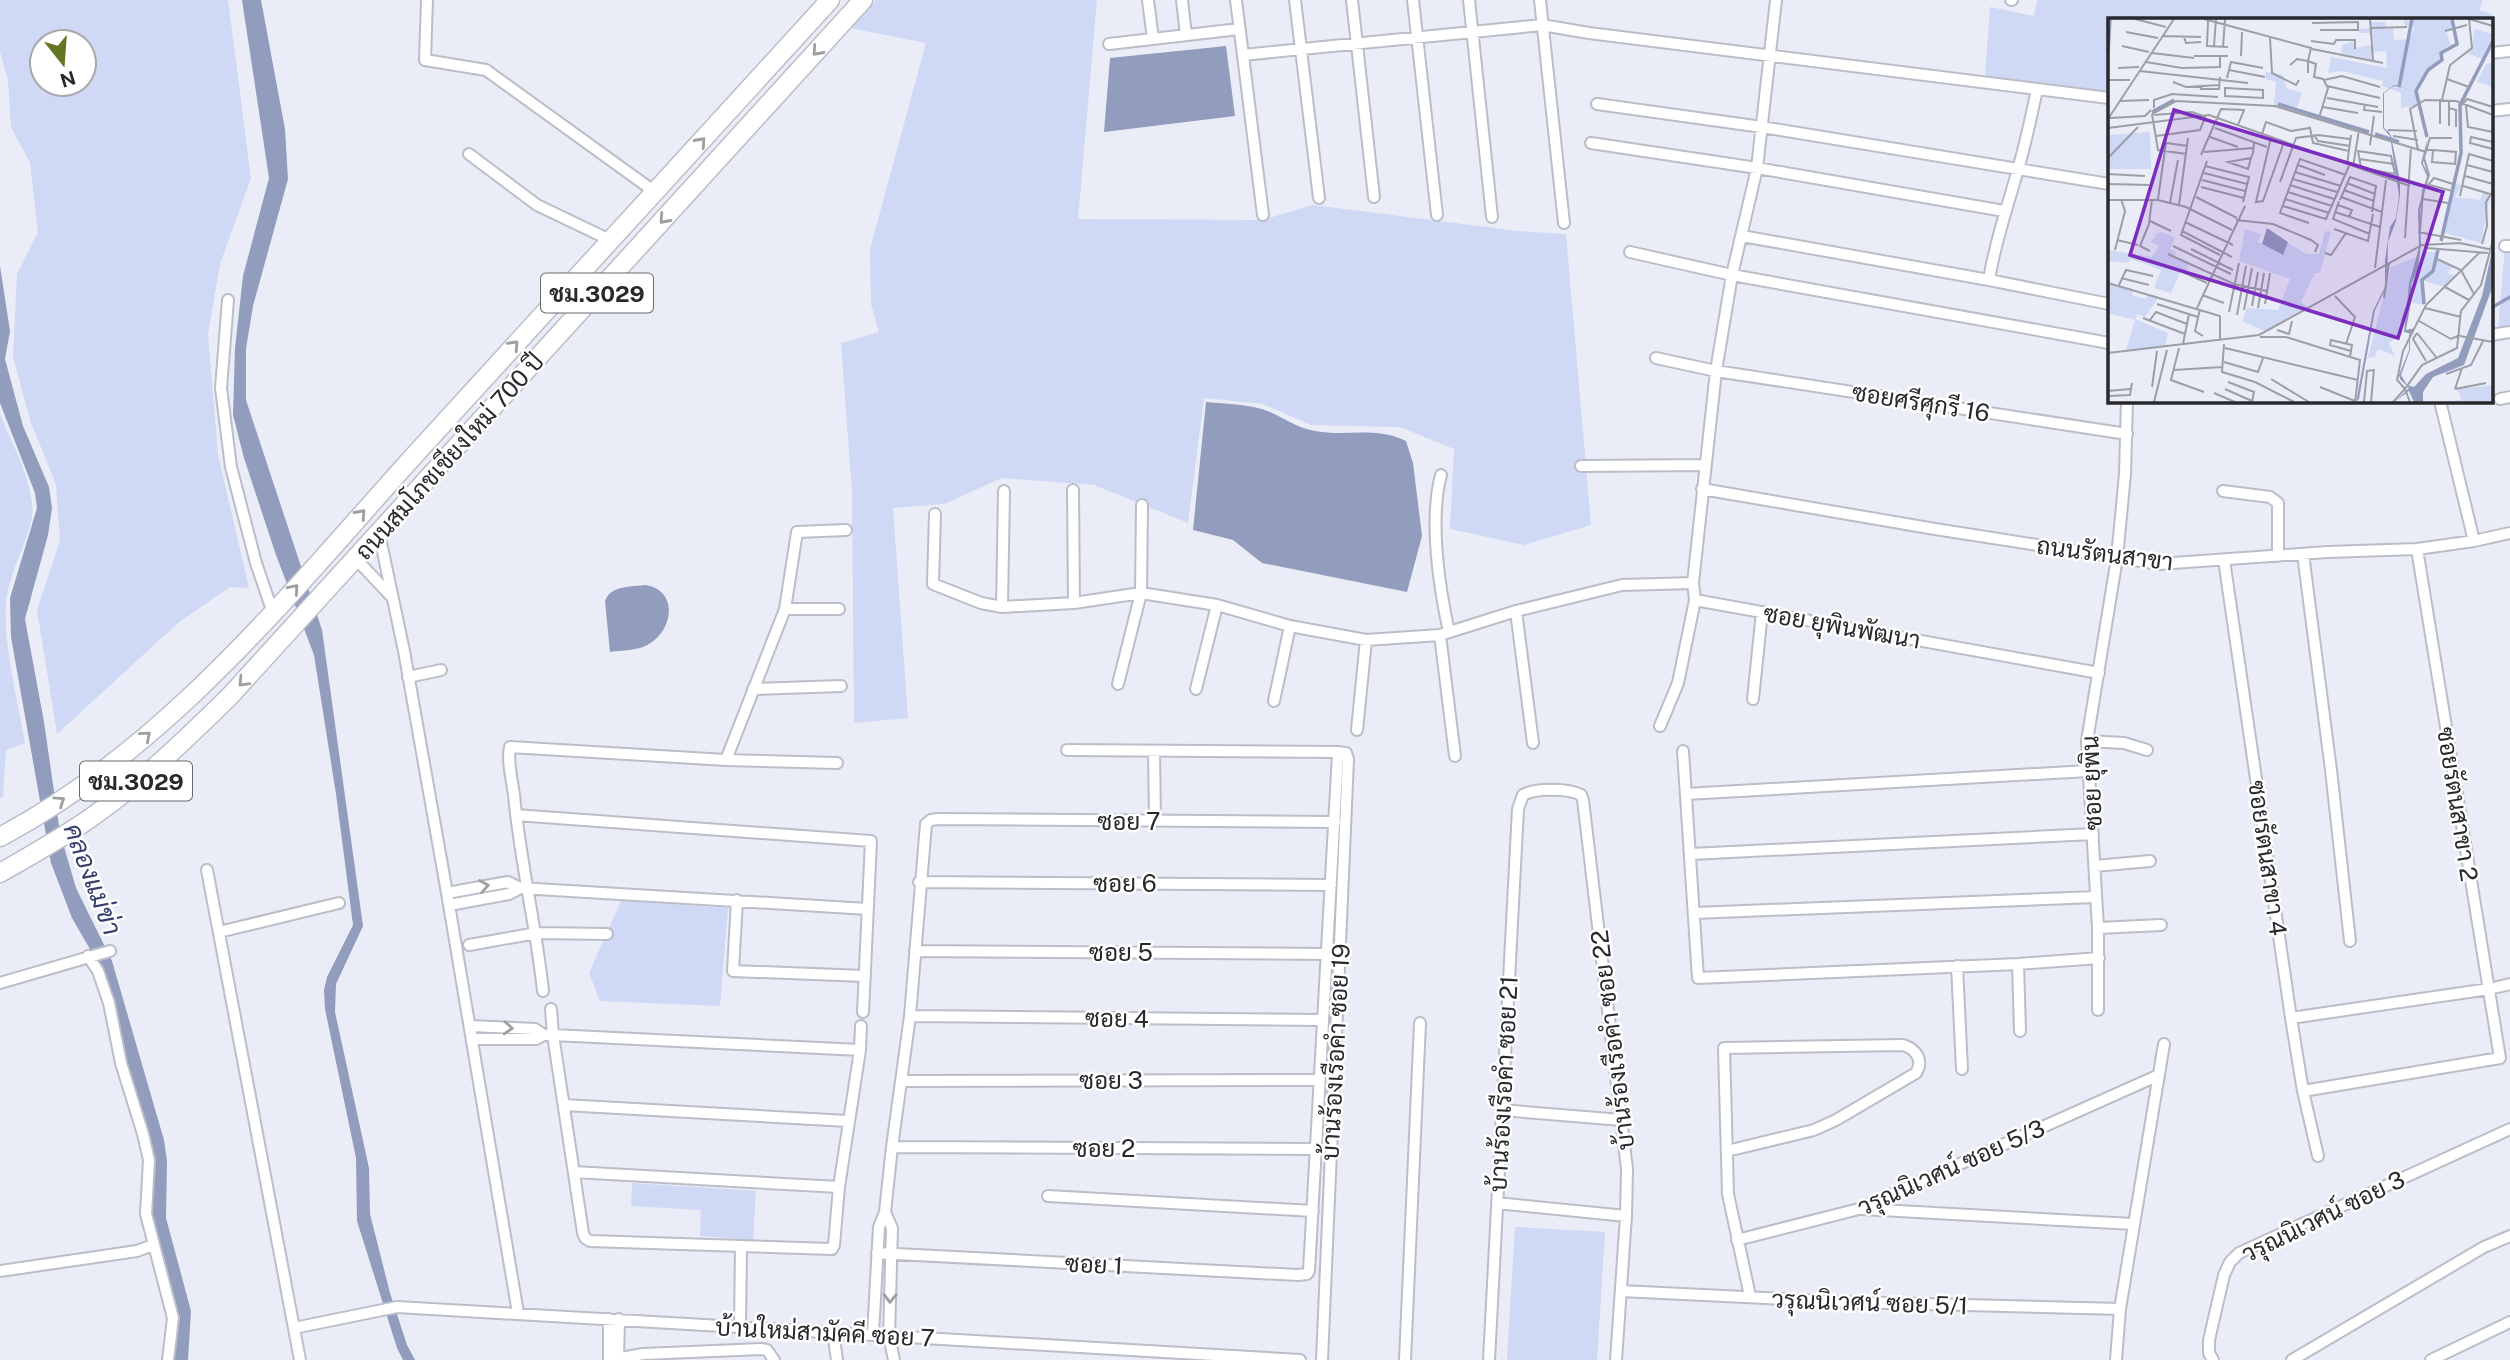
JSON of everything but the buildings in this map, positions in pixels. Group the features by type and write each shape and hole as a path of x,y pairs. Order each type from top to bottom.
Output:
{"main road":[{"name":"ถนนสมโภชเชียงใหม่ 700 ปี","path":"0,837 34,818 118,760 176,710 251,638 830,0"},
{"name":"ถนนสมโภชเชียงใหม่ 700 ปี","path":"0,873 95,815 183,741 229,697 863,0"}],"street":[{"path":"427,0 425,60 486,70 655,192"},
{"path":"1148,0 1153,39"},
{"path":"1182,0 1186,35"},
{"path":"1236,0 1262,215"},
{"path":"1295,0 1319,198"},
{"path":"1352,0 1374,197"},
{"path":"1412,0 1437,215"},
{"path":"1469,0 1492,217"},
{"path":"1540,0 1564,223"},
{"path":"1660,726 1678,683 1695,600 1693,583 1716,371 1732,275 1757,168 1776,0"},
{"path":"1242,55 1542,25 2108,98"},
{"path":"1110,44 1240,29"},
{"path":"2497,66 2493,53 2510,51"},
{"path":"1989,279 1993,253 2018,170 2037,90"},
{"path":"1597,104 1762,127 2108,184"},
{"path":"1591,143 1757,168 2004,211"},
{"path":"469,154 537,205 610,240"},
{"path":"1742,236 1989,279 2108,304"},
{"path":"1630,253 1732,275 2108,343"},
{"path":"228,300 221,388 231,467 256,563 273,613"},
{"path":"2492,335 2510,332"},
{"name":"ซอยศรีศุกรี 16","path":"1656,358 1716,371 2127,433"},
{"name":"ซอย ยุพิน","path":"2098,1010 2098,928 2087,741 2117,558 2127,402"},
{"path":"2440,402 2474,541"},
{"path":"1581,466 1706,465"},
{"path":"1441,475 1435,519 1455,755"},
{"name":"ถนนรัตนสาขา","path":"1702,489 2159,564 2417,549 2510,533"},
{"path":"1073,490 1074,603"},
{"path":"1002,607 1003,491"},
{"path":"2224,491 2270,497 2277,503 2278,556"},
{"path":"1118,684 1142,593 1142,505"},
{"path":"935,514 933,584 981,603 1002,607 1074,603 1142,593 1217,605 1290,626 1366,640 1444,633 1516,611 1622,585 1693,583"},
{"path":"726,760 785,609 797,532 846,530"},
{"path":"379,533 447,893 518,1314"},
{"name":"ซอยรัตนสาขา 2","path":"2303,1091 2500,1058 2417,549"},
{"path":"2303,554 2350,941"},
{"path":"356,559 393,598"},
{"name":"ซอยรัตนสาขา 4","path":"2224,559 2291,1018 2303,1091 2318,1156"},
{"name":"ซอย ยุพินพัฒนา","path":"1695,600 2099,673"},
{"path":"1196,689 1217,605"},
{"path":"785,609 839,609"},
{"path":"1516,611 1533,743"},
{"path":"1753,699 1762,612"},
{"path":"1274,701 1290,626"},
{"path":"1357,730 1366,640"},
{"path":"408,677 441,670"},
{"path":"753,689 841,686"},
{"path":"2087,741 2124,743 2147,750"},
{"path":"543,991 537,933 523,888 509,750 514,746 726,760 837,763"},
{"path":"1048,1196 1313,1211 1339,756 1337,752 1067,750"},
{"path":"1683,751 1698,978 2099,958"},
{"path":"1154,752 1155,821"},
{"name":"บ้านร้องเรือคำ ซอย 19","path":"1322,1360 1349,759 1346,753 1337,752"},
{"path":"1686,794 2088,771"},
{"name":"บ้านร้องเรือคำ ซอย 22","path":"1518,809 1520,800 1529,792 1576,792 1583,800 1627,1169 1616,1360"},
{"name":"บ้านร้องเรือคำ ซอย 21","path":"1489,1360 1518,809"},
{"path":"516,815 871,841 863,1012"},
{"name":"ซอย 7","path":"919,882 926,824 931,820 1335,822"},
{"path":"1691,854 2092,834"},
{"path":"2095,866 2150,862"},
{"path":"207,870 300,1360"},
{"path":"447,893 508,882 523,888 869,909"},
{"path":"873,1334 880,1227 886,1212 910,1016 919,882"},
{"name":"ซอย 6","path":"919,882 1331,885"},
{"path":"449,905 509,894 523,888"},
{"path":"1695,913 2096,897"},
{"path":"737,900 733,971 865,976"},
{"path":"219,932 339,903"},
{"path":"2098,928 2161,925"},
{"path":"468,945 537,933 607,934"},
{"path":"0,983 110,951"},
{"name":"ซอย 5","path":"915,951 1327,954"},
{"path":"88,956 98,971 110,1003 121,1063 149,1160 146,1214 173,1318 168,1360"},
{"path":"2018,964 2020,1031"},
{"path":"1957,966 1962,1069"},
{"path":"2291,1018 2510,984"},
{"path":"551,1009 548,1035 564,1105 583,1233 590,1241 826,1251 832,1249 860,1050 861,1026"},
{"name":"ซอย 4","path":"910,1016 1323,1020"},
{"path":"1405,1360 1420,1023"},
{"path":"470,1026 536,1029 548,1035"},
{"path":"472,1039 536,1039 548,1035 860,1050"},
{"path":"2116,1360 2120,1309 2164,1044"},
{"path":"1727,1151 1814,1130 1836,1120 1916,1073 1920,1064 1914,1050 1903,1045 1724,1048 1728,1194 1750,1296"},
{"name":"วรุณนิเวศน์ ซอย 5/3","path":"1737,1240 1859,1209 2159,1075"},
{"name":"ซอย 3","path":"901,1081 1320,1080"},
{"path":"564,1105 848,1121"},
{"path":"1501,1110 1622,1120"},
{"name":"วรุณนิเวศน์ ซอย 3","path":"2213,1360 2209,1353 2209,1340 2224,1275 2230,1262 2239,1253 2510,1129"},
{"name":"ซอย 2","path":"892,1147 1316,1149"},
{"path":"574,1172 839,1186"},
{"path":"1497,1203 1626,1216"},
{"path":"1859,1209 2133,1224"},
{"name":"ซอย 1","path":"877,1253 1298,1275 1307,1274 1309,1271 1313,1211"},
{"path":"886,1212 892,1228 893,1254 889,1290 890,1336 894,1360"},
{"path":"2292,1360 2484,1247 2510,1236"},
{"path":"0,1271 136,1251 153,1245"},
{"path":"740,1326 741,1246"},
{"name":"วรุณนิเวศน์ ซอย 5/1","path":"1621,1291 1847,1302 2120,1309"},
{"name":"บ้านใหม่สามัคคี ซอย 7","path":"294,1328 397,1307 1300,1360"},
{"path":"614,1319 612,1360 643,1354 761,1349 766,1350 774,1360"},
{"path":"2431,1360 2510,1322"},
{"path":"833,1332 837,1360"}],"shaded area":[{"path":"0,0 228,0 251,178 220,264 208,334 218,455 249,588 230,587 179,622 57,734 37,610 60,541 56,484 31,423 13,357 17,274 38,232 30,163 11,127 8,80 0,52"},
{"path":"242,0 261,0 285,129 288,179 253,306 246,349 246,400 322,630 363,926 336,984 335,1012 369,1168 370,1214 390,1293 407,1345 415,1360 403,1360 397,1348 357,1221 356,1158 325,1009 324,990 327,977 353,925 314,655 276,555 244,458 233,415 235,348 243,276 269,178"},
{"path":"876,0 1097,0 1078,219 1262,220 1313,205 1518,231 1566,234 1591,525 1524,545 1450,529 1454,449 1400,427 1311,425 1263,404 1204,398 1188,523 1094,485 1002,478 944,504 893,508 908,718 854,723 852,492 841,343 879,332 871,304 870,249 926,43 850,28"},
{"path":"2037,0 2483,0 2479,10 2492,14 2491,18 2108,18 2108,92 1985,76 1990,7 2034,16"},
{"path":"1226,46 1235,116 1104,132 1110,58"},
{"path":"2505,246 2510,246 2510,327 2498,329"},
{"path":"0,266 10,331 5,359 23,426 49,487 52,508 48,535 25,619 44,722 60,833 76,888 112,961 164,1140 167,1161 166,1218 191,1311 188,1360 171,1360 176,1326 148,1213 154,1167 152,1144 134,1091 102,970 72,918 51,863 11,637 10,598 37,508 35,493 0,403"},
{"path":"1206,402 1262,409 1309,430 1383,434 1406,441 1413,463 1422,536 1407,592 1262,563 1233,540 1193,530"},
{"path":"0,414 22,465 30,492 32,516 6,604 9,655 25,743 6,750 3,797 0,798"},
{"path":"646,585 657,589 668,603 669,612 663,630 645,646 610,652 605,601 617,589"},
{"path":"621,901 728,908 720,1006 600,1001 589,973"},
{"path":"632,1183 756,1191 753,1240 700,1236 701,1210 631,1206"},
{"path":"1515,1227 1605,1232 1597,1360 1507,1360"}],"waterway":[{"path":"2492,307 2510,297"}],"water label":[{"name":"คลองแม่ข่า","path":"93,879"}]}
